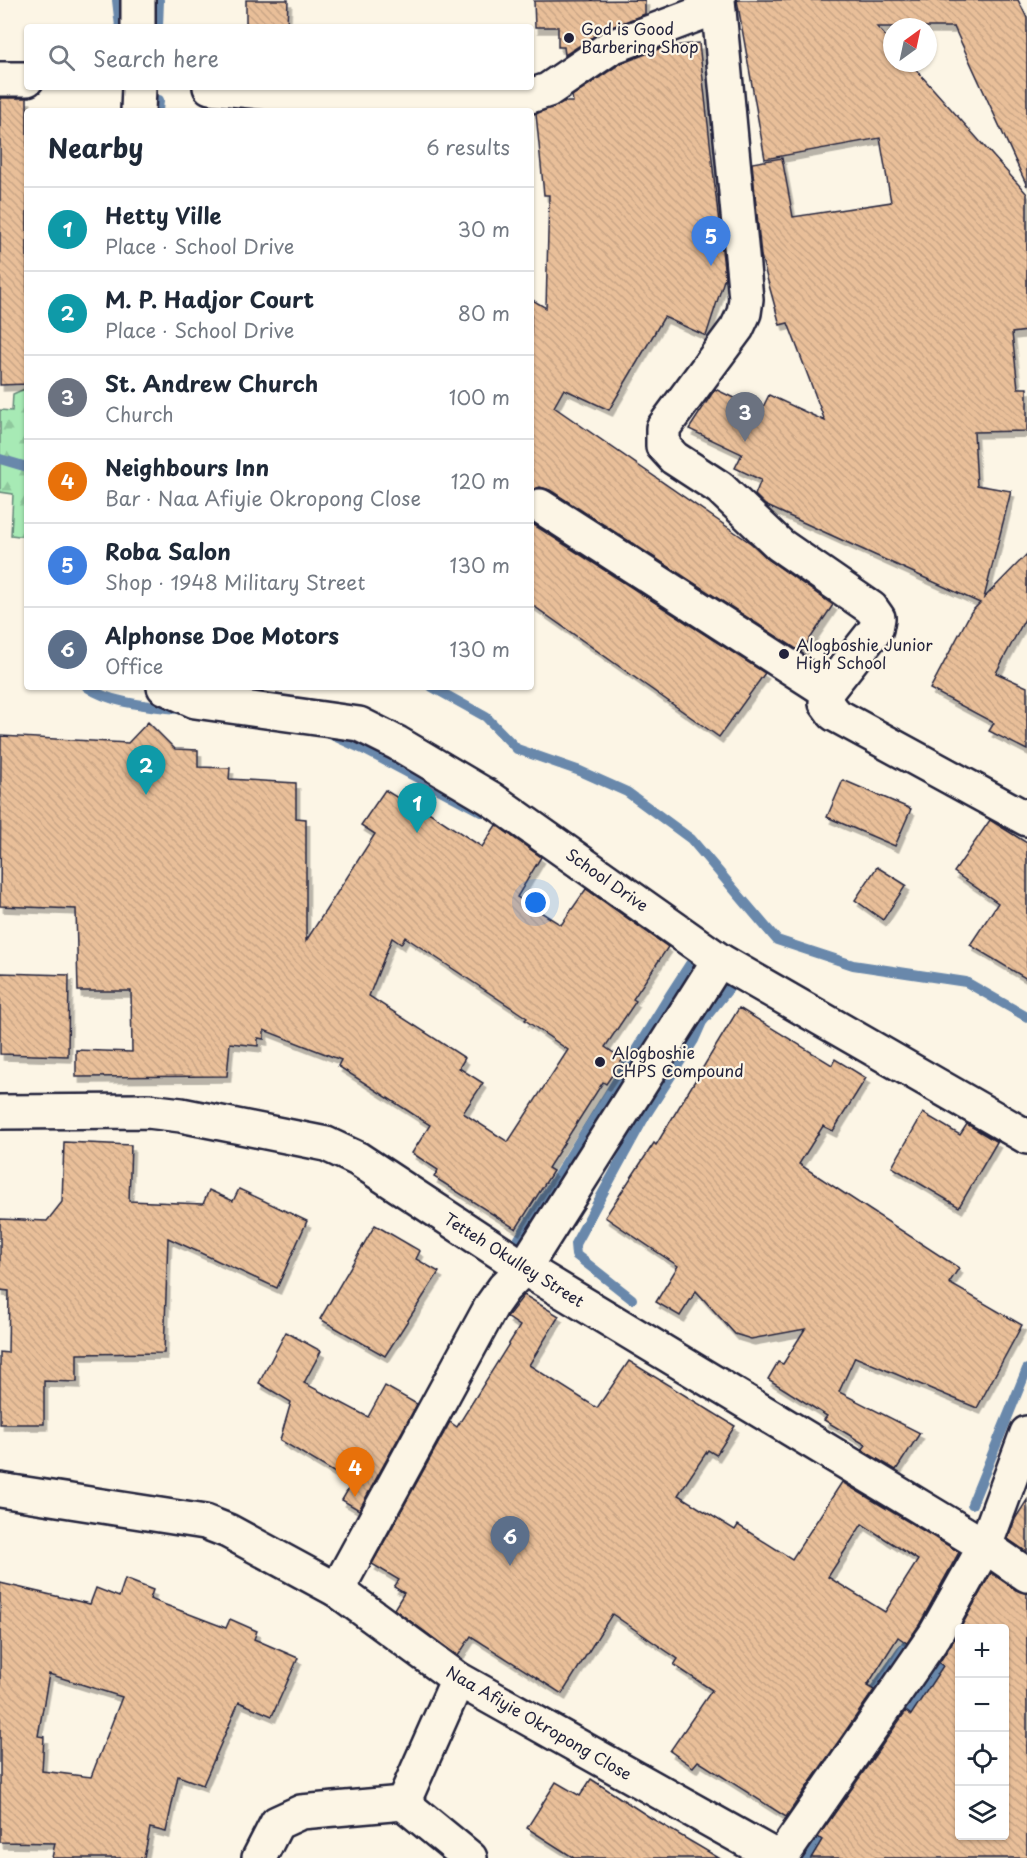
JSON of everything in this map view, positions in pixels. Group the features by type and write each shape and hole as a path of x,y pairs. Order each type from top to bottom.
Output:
{"street":[{"path":"138,0 138,24"},
{"path":"241,90 303,96 518,100 548,90 611,47 717,4 746,298 744,313 737,328 663,428 663,446 675,458 720,488 780,545 872,608 878,618 876,629 827,691 826,703 834,714 1027,819"},
{"path":"0,78 24,79"},
{"path":"138,108 139,90"},
{"path":"540,506 827,691"},
{"name":"School Drive","path":"171,690 195,701 359,724 490,798 719,960 1027,1137"},
{"path":"337,1590 492,1305 504,1288 524,1268 719,960"},
{"name":"Tetteh Okulley Street","path":"0,1112 159,1113 326,1144 358,1159 524,1268 985,1546 1027,1575"},
{"path":"779,1858 935,1635 985,1546 1027,1433"},
{"name":"Naa Afiyie Okropong Close","path":"0,1490 206,1522 228,1531 337,1590 458,1679 779,1858"},
{"path":"403,1803 458,1679"},
{"path":"260,1858 266,1841 277,1823 302,1812 403,1803 470,1858"}],"green space":[{"path":"24,389 24,537 11,535 13,494 0,492 0,410 12,411 13,394"}],"building":[{"path":"246,0 288,0 287,24 246,24"},
{"path":"645,0 645,14 604,30 565,55 564,47 558,47 558,27 535,27 534,1"},
{"path":"737,0 1018,0 1027,18 1027,186 954,27 937,27 937,18 883,18 883,27 877,27 883,33 883,72 918,72 1027,194 1027,331 1012,333 1018,388 1027,388 1027,431 974,432 977,485 1011,491 984,598 1027,554 1027,615 996,673 1027,687 1027,750 989,731 994,723 930,689 971,612 980,603 765,505 755,495 761,480 735,468 742,454 689,429 715,389 761,411 769,395 825,421 788,323 780,325 761,256 752,163 782,158 793,217 891,202 880,138 765,159"},
{"path":"699,43 725,277 706,336 664,317 609,410 564,389 554,407 752,544 769,560 833,605 801,652 550,490 540,487 534,489 534,301 546,308 549,195 544,195 536,114 563,102 573,102 572,96 620,64 664,47"},
{"path":"0,98 27,98 27,108 24,108 24,384 0,385"},
{"path":"534,525 765,673 719,737 534,606"},
{"path":"148,722 175,749 198,750 198,767 230,768 229,779 296,783 296,818 306,819 306,941 375,834 361,825 385,790 401,800 404,796 482,847 496,825 541,857 517,897 561,925 586,889 668,947 633,999 636,1001 605,1047 623,1059 606,1084 603,1082 548,1168 553,1171 516,1229 434,1177 438,1170 412,1153 430,1125 338,1066 341,1060 264,1030 264,1039 258,1038 258,1046 230,1043 227,1076 76,1077 76,1050 132,1052 131,991 78,991 76,909 0,906 1,736 128,743","holes":["405,937 527,1018 525,1020 568,1050 508,1142 463,1113 483,1083 459,1068 465,1058 369,996 392,938 401,944"]},
{"path":"843,780 911,809 895,846 827,817"},
{"path":"990,820 1027,843 1027,979 970,945 998,903 954,872"},
{"path":"877,867 906,885 883,920 855,900"},
{"path":"0,973 69,975 68,1056 0,1054"},
{"path":"739,1008 832,1065 835,1059 866,1078 833,1131 823,1126 799,1164 959,1268 949,1283 1022,1325 977,1408 855,1357 839,1392 920,1433 896,1470 862,1450 866,1445 824,1420 827,1416 768,1379 778,1362 783,1364 805,1329 751,1339 735,1334 696,1291 680,1316 656,1302 678,1266 605,1217 654,1143 656,1145"},
{"path":"923,1113 960,1135 967,1124 997,1142 959,1207 892,1167"},
{"path":"64,1142 131,1145 129,1201 203,1204 209,1190 233,1201 239,1189 307,1221 277,1288 168,1238 164,1353 77,1354 77,1382 44,1381 44,1424 0,1424 0,1352 8,1353 9,1291 0,1290 0,1219 47,1221 62,1202"},
{"path":"375,1225 420,1251 416,1259 439,1272 385,1356 320,1319"},
{"path":"524,1295 559,1316 529,1365 597,1408 629,1361 735,1426 716,1455 708,1450 678,1495 735,1530 738,1525 792,1559 842,1482 959,1552 919,1625 907,1643 898,1637 867,1686 874,1690 786,1817 698,1761 693,1767 670,1751 712,1690 674,1665 678,1659 612,1614 562,1694 471,1636 458,1656 394,1609 404,1593 394,1587 399,1580 372,1564 450,1422 457,1427 520,1326 507,1317","holes":["862,1524 918,1560 885,1612 828,1577"]},
{"path":"286,1332 321,1351 304,1383 368,1417 385,1386 417,1404 359,1510 342,1500 352,1483 280,1440 291,1402 259,1383"},
{"path":"1027,1500 1027,1552 1008,1539 1015,1519"},
{"path":"991,1573 1016,1590 1027,1593 1027,1858 811,1858 822,1840 818,1837 906,1711 911,1715 943,1666 939,1663 955,1638 955,1840 1009,1840 1009,1624 963,1624"},
{"path":"125,1579 153,1590 150,1599 226,1628 230,1619 257,1631 254,1639 298,1658 272,1716 239,1702 203,1785 178,1776 166,1832 150,1828 144,1858 52,1858 55,1843 0,1842 0,1583 90,1604 96,1588 119,1597","holes":["49,1674 122,1697 91,1777 42,1771 44,1737 38,1736"]},
{"path":"591,1779 719,1858 574,1858 527,1828 556,1782 580,1796"}],"waterway":[{"path":"117,0 120,24"},
{"path":"158,24 159,0"},
{"path":"158,108 159,100"},
{"path":"0,459 24,466"},
{"path":"92,690 121,701 185,710"},
{"path":"437,690 486,717 517,749 580,771 627,792 691,839 777,940 853,965 966,982 1027,1017"},
{"path":"325,732 367,751 482,812"},
{"path":"517,1242 670,995 690,964 702,954"},
{"path":"632,1299 576,1255 575,1244 644,1118 694,1040 702,1022 739,976"},
{"path":"972,1504 1027,1369"},
{"path":"808,1784 945,1587 960,1541"},
{"path":"903,1723 938,1668 978,1591"},
{"path":"806,1858 827,1828"}],"place":[{"name":"God is Good Barbering Shop","path":"569,38"},
{"name":"Roba Salon","path":"711,266"},
{"name":"St. Andrew Church","path":"745,442"},
{"name":"Alogboshie Junior High School","path":"784,654"},
{"name":"M. P. Hadjor Court","path":"146,795"},
{"name":"Hetty Ville","path":"417,833"},
{"name":"Alogboshie CHPS Compound","path":"600,1062"},
{"name":"Neighbours Inn","path":"355,1497"},
{"name":"Alphonse Doe Motors","path":"510,1566"}]}
